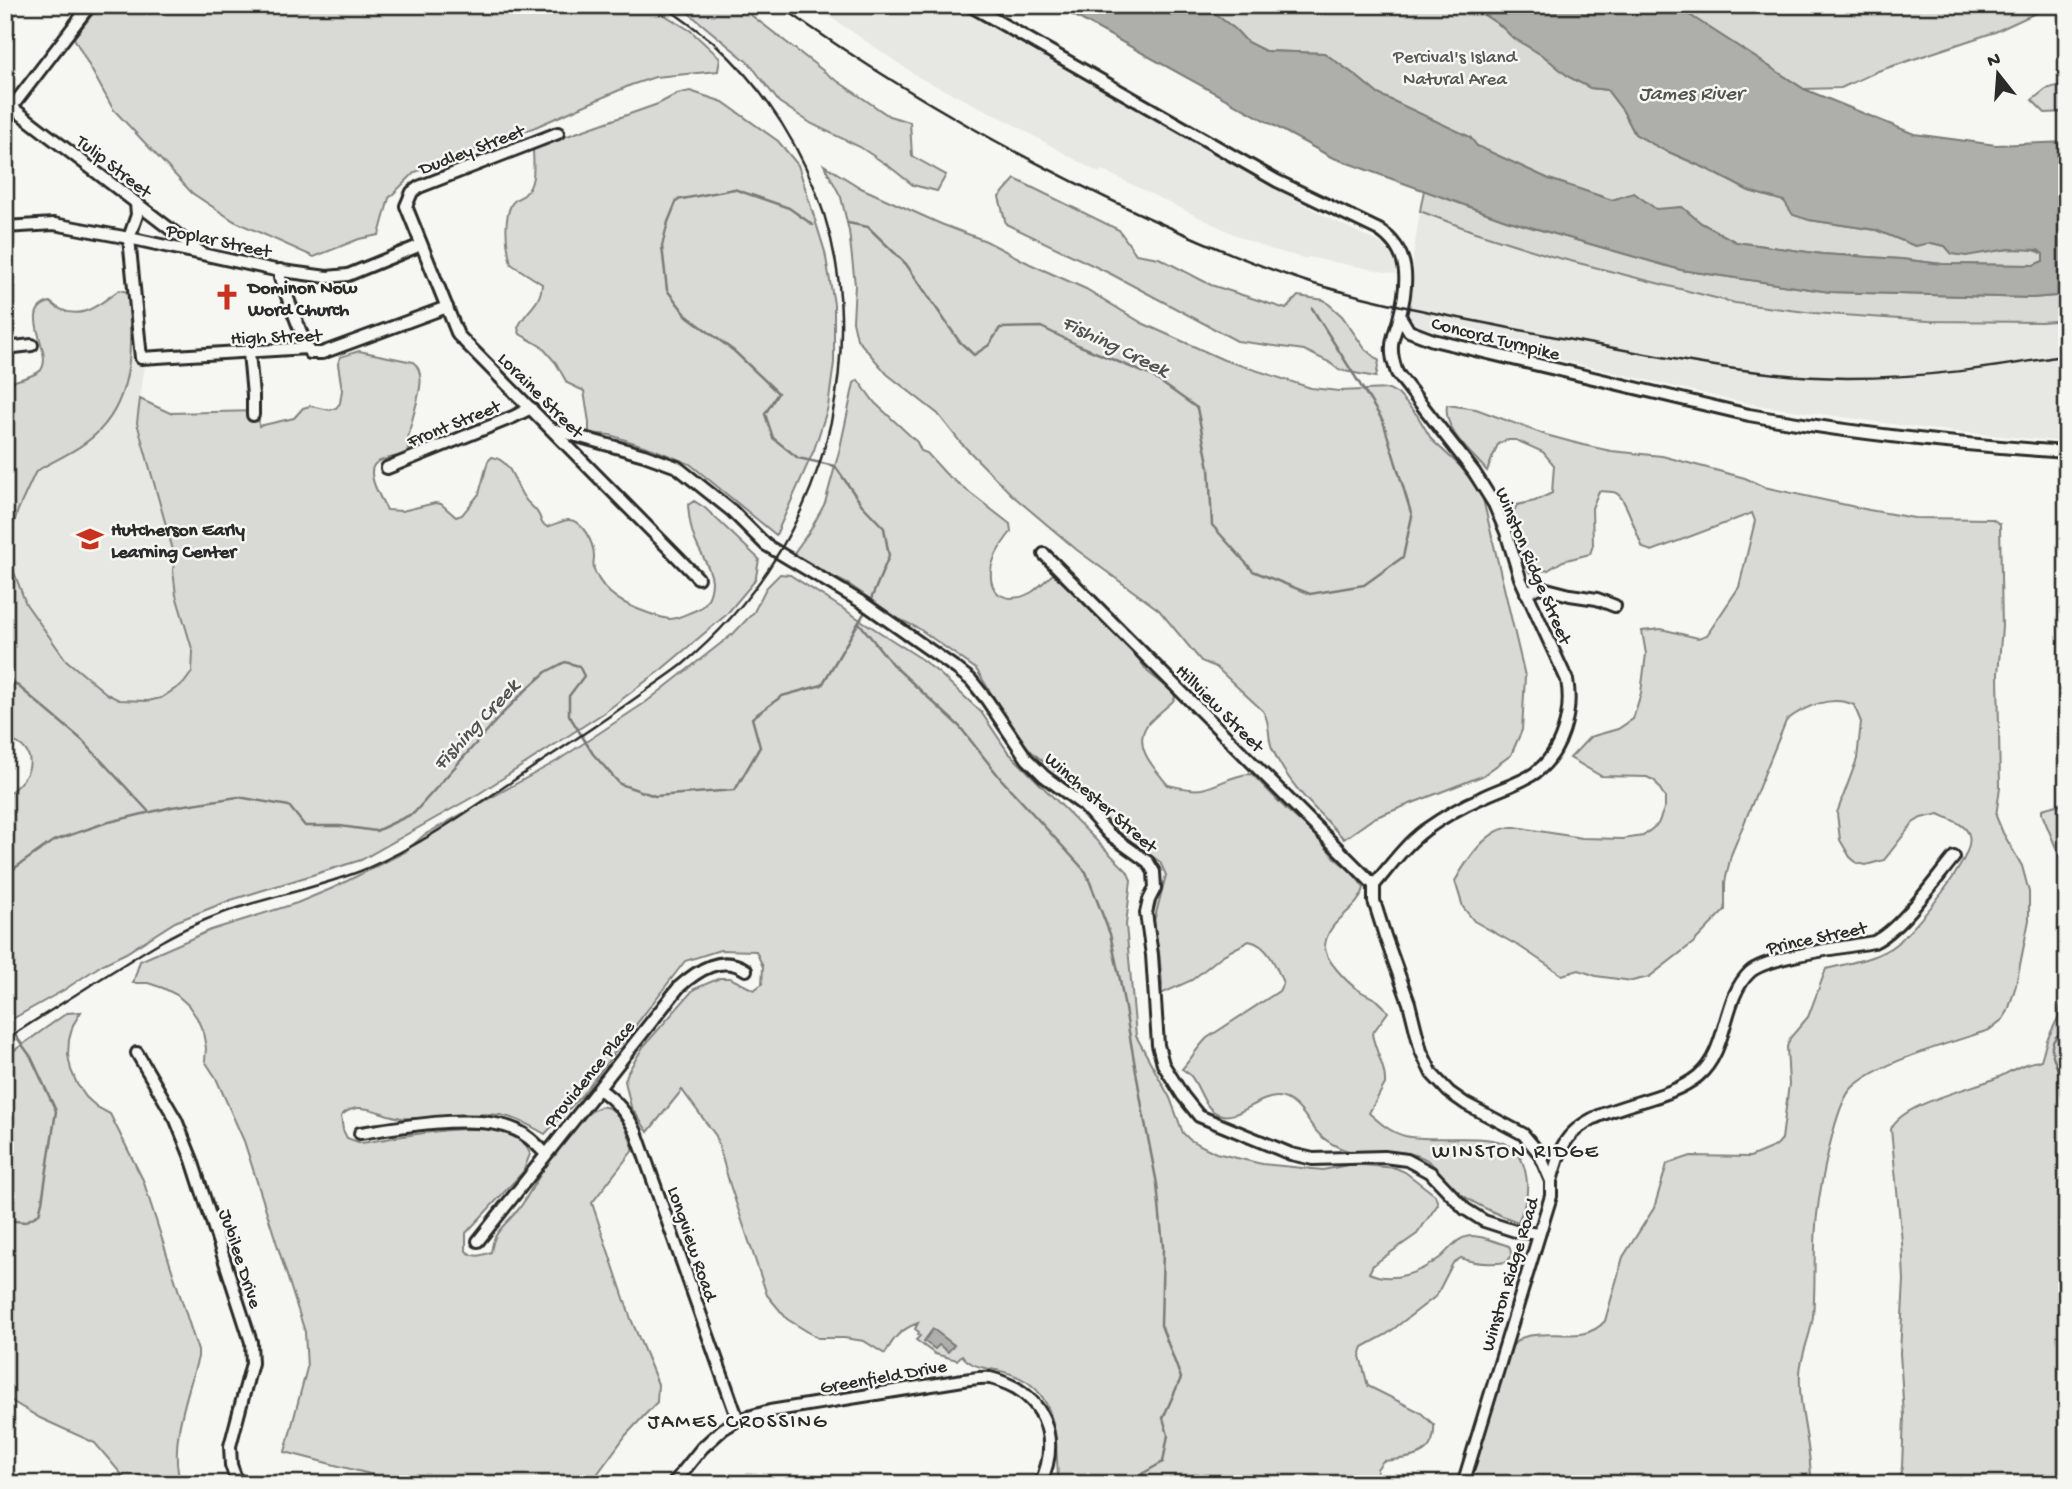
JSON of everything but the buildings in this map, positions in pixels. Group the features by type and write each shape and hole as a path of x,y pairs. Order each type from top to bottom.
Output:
{"street":[{"path":"7,109 90,5"},
{"path":"968,5 1277,181 1391,238 1399,248 1405,267 1400,316"},
{"name":"Tulip Street","path":"7,109 203,255"},
{"name":"Dudley Street","path":"406,206 412,192 419,187 558,133"},
{"path":"130,238 137,215 136,203"},
{"name":"Loraine Street","path":"406,206 458,335 698,578"},
{"name":"Poplar Street","path":"5,227 54,224 327,277 348,275 421,245"},
{"name":"High Street","path":"130,238 141,358 307,348 310,353 322,354 447,307"},
{"path":"280,270 279,278 307,348"},
{"name":"Concord Turnpike","path":"1400,316 1409,331 1433,340 1726,410 1794,423 1977,446 2067,452"},
{"name":"Winston Ridge Street","path":"1374,885 1406,847 1425,831 1480,798 1534,773 1547,762 1557,746 1566,721 1569,693 1567,680 1526,593 1494,504 1474,472 1397,373 1392,359 1392,344 1400,316"},
{"path":"5,348 32,345"},
{"path":"248,353 253,415"},
{"name":"Front Street","path":"387,468 531,408"},
{"name":"Winchester Street","path":"552,429 677,467 732,511 766,545 867,606 971,680 1027,759 1044,776 1083,805 1109,834 1148,862 1156,881 1146,913 1152,955 1158,1045 1163,1064 1182,1096 1199,1116 1291,1154 1312,1159 1384,1157 1407,1160 1430,1172 1465,1209 1484,1221 1515,1231 1539,1234"},
{"name":"Hillview Street","path":"1044,554 1374,885"},
{"path":"1526,593 1539,587 1597,598 1615,606"},
{"name":"Prince Street","path":"1551,1181 1561,1149 1583,1123 1665,1094 1697,1076 1705,1068 1713,1057 1735,997 1750,972 1764,964 1787,957 1874,942 1884,937 1954,857"},
{"name":"Winston Ridge Road","path":"1374,885 1374,901 1409,1003 1422,1051 1432,1074 1465,1104 1524,1134 1539,1153 1551,1181 1550,1196 1539,1234 1463,1484"},
{"name":"Providence Place","path":"478,1241 663,1005 686,981 698,972 719,964 732,963 746,970"},
{"name":"Jubilee Drive","path":"137,1053 176,1120 192,1160 251,1342 252,1363 230,1446 231,1465 238,1484"},
{"name":"Longview Road","path":"599,1089 625,1111 636,1132 738,1420"},
{"path":"360,1133 437,1123 494,1124 516,1130 546,1154"},
{"name":"Greenfield Drive","path":"673,1484 702,1448 723,1429 738,1420 770,1411 990,1378 1007,1383 1023,1393 1041,1413 1049,1434 1050,1451 1048,1468 1041,1484"}],"shaded area":[{"path":"813,5 957,5 1319,213 1380,243 1394,258 1396,274 1308,257 1307,259 1270,249 1102,170 1099,173 1006,120 920,78"},
{"path":"1420,211 1551,256 1735,303 1814,313 1928,321 2067,320 2067,442 1928,429 1763,406 1418,326 1411,320 1408,310"},
{"name":"Hutcherson Early Learning Center","path":"129,359 145,362 137,423 175,557 173,570 176,595 193,652 192,672 184,683 161,698 148,701 119,700 107,694 66,659 26,604 11,564 10,550 12,529 18,510 35,473 128,376"}],"green space":[{"path":"100,5 648,5 691,31 720,58 718,71 655,77 631,85 524,132 415,172 389,198 379,235 359,239 314,257 234,221 192,193 113,109 74,38"},
{"path":"679,5 738,5 830,76 889,116 910,122 912,156 946,175 937,191 913,185 860,147 812,124 779,102 750,64"},
{"name":"Percival's Island Natural Area","path":"1203,5 1469,5 1501,26 1512,37 1545,57 1569,77 1590,88 1607,90 1623,111 1635,134 1749,191 1784,201 1809,220 1876,230 1915,246 1931,243 1945,246 1953,254 2035,250 2043,254 2043,261 2034,265 1942,264 1822,254 1736,242 1701,223 1682,207 1656,210 1634,193 1612,200 1549,179 1477,146 1470,137 1378,94 1324,53 1265,51 1247,42 1235,29"},
{"path":"1674,5 2053,5 1995,32 1878,71 1841,88 1804,89"},
{"path":"2067,83 2067,112 2045,113 2032,100 2046,89"},
{"path":"690,91 723,102 778,141 798,165 825,252 834,304 834,363 828,407 814,450 776,535 690,464 610,435 589,433 584,391 567,383 556,363 542,347 520,334 518,328 539,298 542,284 511,264 506,234 511,205 524,195 531,185 533,148"},
{"path":"824,165 861,188 986,241 1086,289 1142,323 1224,360 1311,388 1339,391 1389,389 1398,394 1417,415 1432,440 1460,466 1482,495 1525,676 1522,730 1511,755 1482,776 1374,818 1344,839 1304,796 1278,761 1263,711 1216,667 1201,661 1159,610 1077,550 1012,495 961,443 938,414 887,374 857,339 853,321 855,285 849,231 841,197"},
{"path":"1015,179 1119,230 1136,254 1159,258 1211,285 1286,309 1298,296 1324,300 1342,316 1365,349 1379,361 1376,377 1339,370 1304,350 1237,341 1111,274 1006,224 999,197"},
{"path":"1424,190 1506,220 1681,270 1830,292 2032,298 2067,295 2067,320 1928,321 1814,313 1735,303 1551,256 1475,232 1420,211"},
{"path":"119,290 128,292 130,347 125,383 119,400 111,416 93,437 35,473 18,510 12,529 10,550 11,564 26,604 66,660 107,694 119,700 148,701 161,698 184,683 192,672 193,652 176,595 173,570 175,557 137,423 140,399 170,413 258,411 259,426 294,418 303,408 310,406 330,410 336,408 340,403 342,390 338,364 340,357 359,351 413,362 419,370 421,380 409,431 409,454 383,460 373,467 373,480 387,510 402,511 435,503 441,504 456,517 462,515 479,494 488,461 492,457 498,459 508,467 523,496 538,513 542,523 547,527 568,520 582,528 592,545 595,572 610,593 631,606 669,619 698,609 705,603 711,591 710,572 691,526 688,505 694,501 705,508 759,559 753,583 726,615 662,669 605,712 480,793 361,860 231,900 175,922 5,1023 5,797 24,778 29,759 25,750 17,743 5,741 5,384 41,370 44,362 36,313 41,306 50,302 59,309 77,313 94,307"},
{"path":"858,380 875,403 917,442 921,451 927,453 946,474 1010,524 1011,532 998,550 991,571 991,580 998,593 1009,598 1024,596 1053,574 1124,639 1148,672 1174,693 1172,702 1147,725 1142,741 1147,757 1168,785 1202,789 1252,774 1352,872 1364,888 1356,903 1331,929 1325,946 1328,957 1342,976 1357,989 1377,1000 1388,1012 1372,1034 1384,1071 1385,1084 1369,1113 1390,1130 1405,1136 1476,1138 1502,1142 1512,1147 1522,1161 1527,1184 1525,1203 1518,1222 1467,1198 1452,1187 1431,1163 1417,1155 1394,1152 1360,1153 1336,1146 1320,1135 1297,1107 1285,1099 1270,1098 1225,1116 1213,1111 1205,1102 1189,1074 1182,1069 1207,1038 1279,991 1283,983 1267,952 1249,941 1223,955 1192,980 1161,994 1159,952 1154,930 1166,875 1160,862 1122,835 1082,794 1032,752 1019,738 976,669 850,585 795,558 794,553 825,503 854,383"},
{"path":"1447,405 1476,409 1546,435 1583,445 1662,456 1745,478 1764,487 1869,510 1914,518 1992,519 2000,524 2000,787 1996,816 2022,866 2029,892 2029,920 2016,985 2003,1019 1989,1030 1898,1061 1864,1078 1852,1088 1840,1111 1829,1147 1819,1202 1813,1316 1800,1373 1811,1484 1470,1484 1511,1347 1520,1338 1587,1332 1605,1321 1623,1257 1654,1208 1667,1164 1691,1156 1750,1157 1776,1146 1782,1139 1789,1084 1787,1047 1790,1038 1808,1017 1826,969 1881,953 1905,936 1954,876 1969,846 1969,835 1961,825 1939,814 1921,818 1913,823 1884,860 1866,865 1857,863 1850,857 1840,840 1837,813 1857,759 1861,722 1854,705 1828,702 1801,711 1786,721 1731,855 1725,882 1725,910 1693,943 1649,977 1632,981 1596,976 1579,970 1562,975 1474,921 1463,907 1455,881 1479,846 1496,832 1515,827 1582,838 1623,839 1643,836 1658,824 1665,806 1665,797 1655,781 1647,777 1601,776 1570,758 1590,737 1618,729 1633,719 1641,693 1646,654 1642,631 1661,629 1698,638 1707,635 1739,587 1755,521 1752,513 1652,551 1643,548 1620,496 1614,492 1599,491 1592,508 1593,545 1590,554 1563,561 1548,570 1530,573 1514,540 1513,513 1517,505 1552,493 1554,465 1543,452 1516,440 1506,440 1498,444 1487,471 1454,433 1449,424"},
{"path":"780,574 790,575 917,656 939,673 981,712 1008,752 1127,871 1131,880 1126,925 1136,1036 1170,1098 1183,1133 1190,1140 1216,1153 1262,1164 1323,1170 1353,1164 1396,1168 1405,1172 1435,1195 1438,1204 1417,1234 1373,1265 1369,1273 1378,1276 1397,1277 1416,1272 1467,1237 1481,1237 1509,1246 1512,1255 1507,1262 1484,1263 1461,1258 1453,1263 1436,1296 1387,1334 1363,1347 1360,1356 1368,1386 1420,1412 1434,1425 1431,1445 1426,1451 1411,1457 1383,1461 1377,1469 1378,1484 1056,1484 1058,1477 1053,1424 1041,1395 1031,1384 1016,1376 973,1364 962,1355 957,1360 935,1354 916,1340 920,1336 915,1329 918,1323 898,1335 885,1354 864,1341 818,1338 787,1319 767,1295 716,1136 682,1090 648,1132 631,1107 625,1081 643,1047 694,989 720,978 730,978 754,990 762,984 763,967 756,951 720,950 685,961 582,1095 545,1134 518,1120 500,1115 402,1118 370,1109 355,1108 341,1116 347,1138 361,1143 468,1129 508,1133 522,1140 530,1154 523,1172 466,1233 466,1251 478,1256 491,1252 498,1233 520,1207 559,1147 584,1118 595,1109 605,1107 620,1118 633,1150 592,1203 631,1319 658,1384 657,1402 626,1435 590,1484 408,1484 285,1452 307,1368 305,1332 244,1141 216,1078 205,1061 206,1048 197,1018 177,995 148,983 133,983 140,961 211,930 297,903 333,888 405,852 424,835 557,761 646,702 734,633 754,612 766,588"},
{"path":"2067,802 2067,893 2064,867 2042,809"},
{"path":"2067,975 2067,1484 1898,1484 1902,1467 1904,1416 1900,1353 1904,1280 1891,1129 1907,1112 1921,1105 2041,1060 2058,1018"},
{"path":"81,1012 73,1025 69,1040 71,1070 86,1097 110,1114 143,1180 198,1351 178,1437 181,1484 132,1484 95,1443 40,1418 5,1397 5,1057 67,1013"}],"water":[{"name":"James River","path":"1055,5 1203,5 1235,29 1247,42 1265,51 1324,53 1378,94 1470,137 1477,146 1549,179 1612,200 1634,193 1656,209 1682,207 1701,223 1736,242 1822,254 1942,264 2034,265 2043,261 2043,254 2038,250 2008,249 1966,256 1952,254 1945,246 1931,243 1915,246 1876,230 1793,215 1784,201 1749,191 1635,134 1623,111 1607,90 1590,88 1569,77 1545,57 1512,37 1501,26 1469,5 1674,5 1804,89 1914,134 1996,145 2067,142 2067,295 2032,298 1830,292 1681,270 1506,220 1331,157"},
{"path":"933,1329 954,1345 948,1352 939,1345 935,1349 924,1341"}],"waterway":[{"name":"Fishing Creek","path":"813,225 789,208 734,189 677,200 662,246 667,290 687,316 734,351 778,393 765,414 773,438 798,458 835,466 862,505 884,528 889,556 869,604"},
{"name":"Fishing Creek","path":"848,223 868,227 906,264 959,341 974,355 989,345 1000,328 1041,327 1152,376 1197,408 1209,468 1212,525 1253,571 1310,594 1364,585 1403,557 1412,516 1383,421 1312,308"},
{"name":"Fishing Creek","path":"5,875 53,841 105,823 172,807 238,797 289,806 305,826 340,826 376,831 414,813 502,714 546,672 565,662 579,666 584,676 569,696 569,715 593,754 620,784 655,796 735,790 760,747 752,718 782,696 822,685 866,610"},
{"path":"860,624 892,664 960,727 1001,779 1086,872 1110,934 1157,1184 1163,1247 1161,1325 1181,1378 1163,1418 1168,1435 1163,1462 1124,1484"},
{"path":"5,675 82,740 149,812"},
{"name":"Fishing Creek","path":"5,1021 31,1057 56,1111 39,1214 25,1222 5,1220"},
{"path":"2067,1028 2059,1034 2052,1046 2063,1086 2067,1119"}],"railway":[{"path":"5,1040 142,953 187,928 240,907 326,883 368,868 478,805 682,665 719,631 751,593 779,552 802,509 819,464 832,416 839,367 841,316 831,239 805,166 765,99 741,69 713,42 663,5"},
{"path":"779,5 864,63 953,117 1089,190 1224,251 1314,284 1434,313 1628,351 1774,374 1848,378 1903,376 1985,368 2067,355"}],"place":[{"name":"Dominon Now Word Church","path":"227,297"},
{"name":"Hutcherson Early Learning Center","path":"90,539"}],"district":[{"name":"WINSTON RIDGE","path":"1516,1150"},
{"name":"JAMES CROSSING","path":"738,1420"}]}
